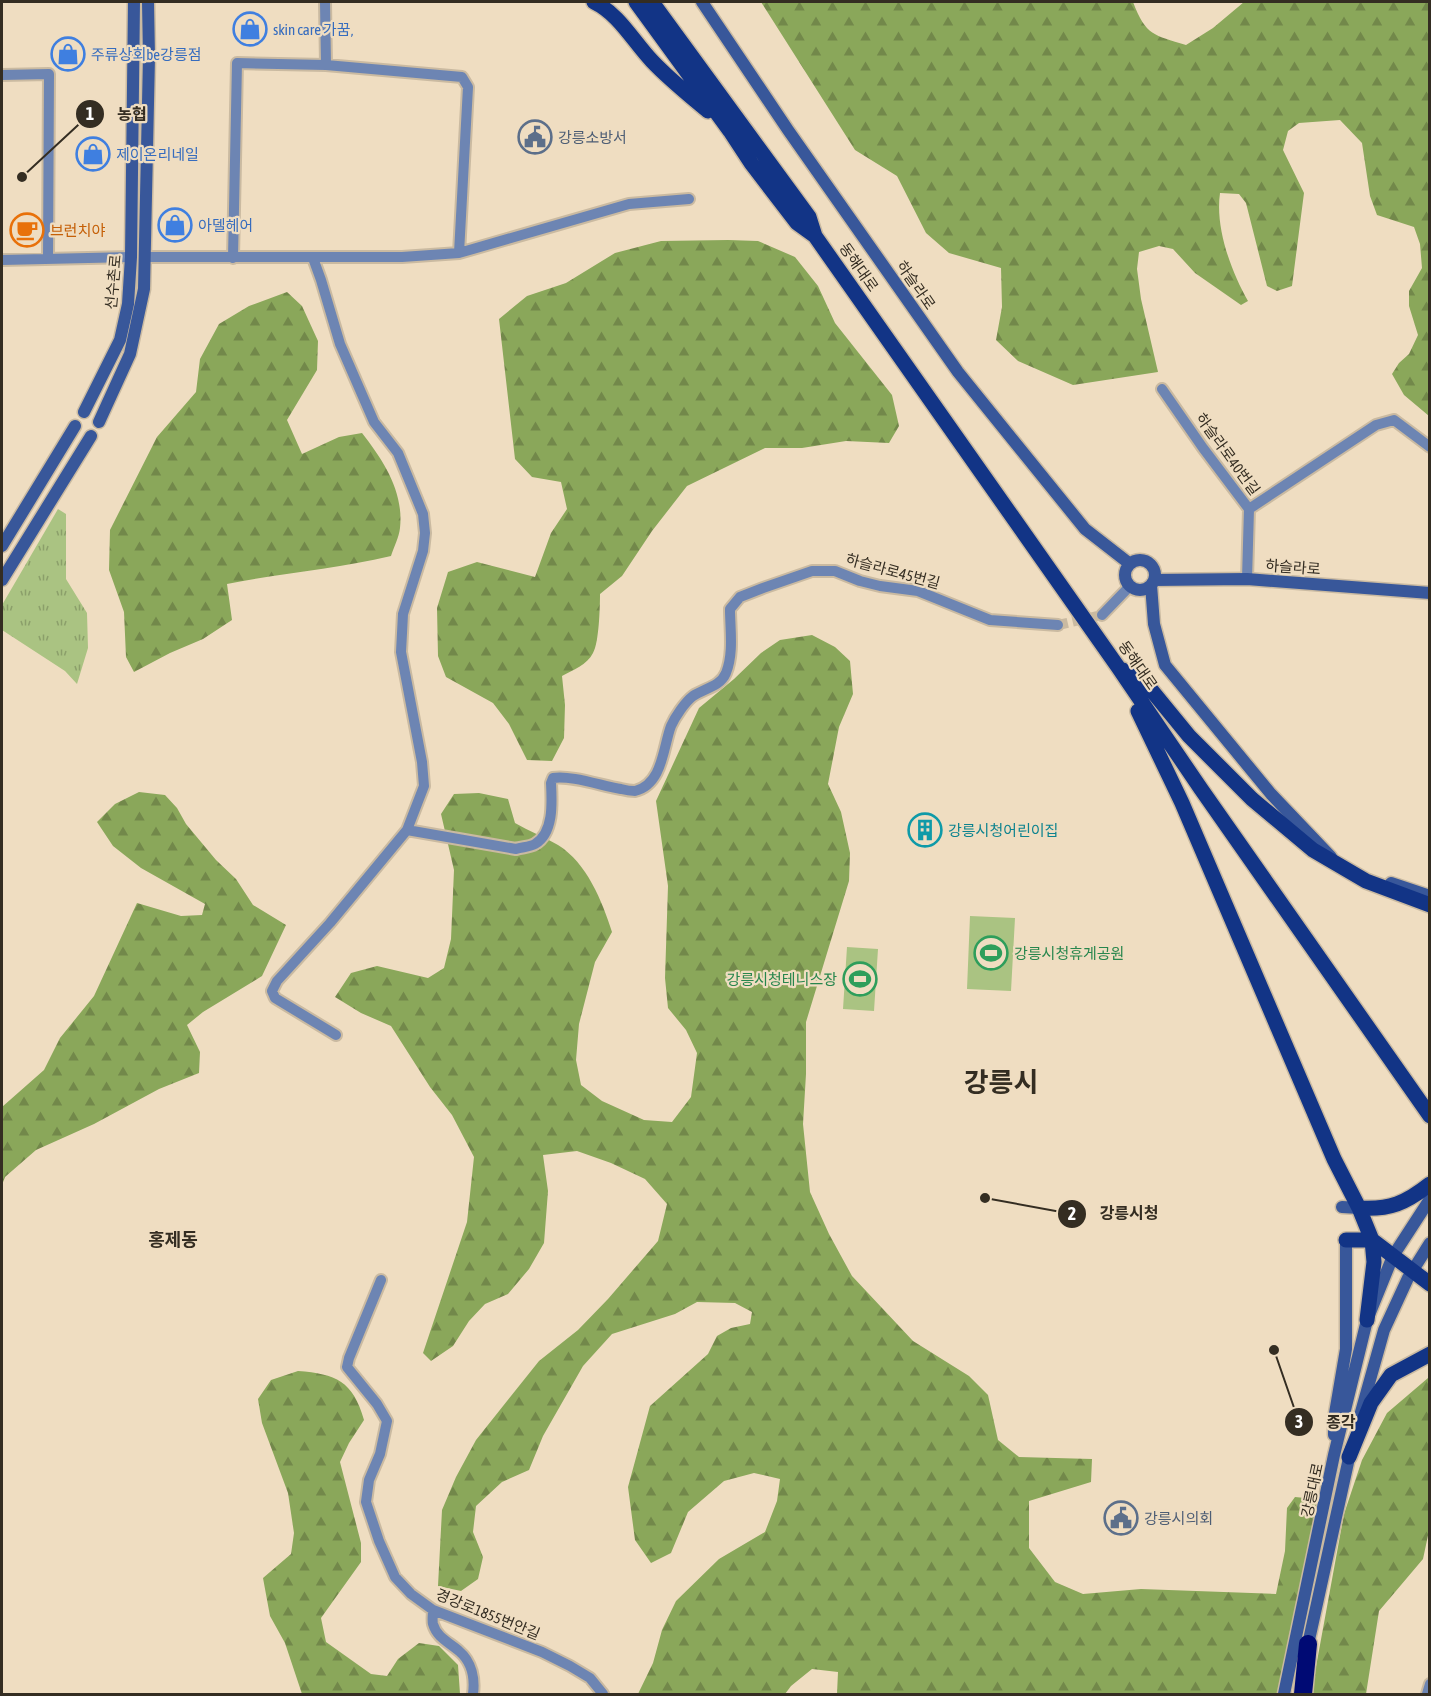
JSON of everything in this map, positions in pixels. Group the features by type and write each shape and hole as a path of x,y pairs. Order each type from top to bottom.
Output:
{"highway":[{"path":"1303,1695 1308,1644"}],"main road":[{"path":"594,2 614,17 652,62 730,131"},
{"name":"동해대로","path":"636,2 751,163 797,223 815,236"},
{"name":"동해대로","path":"652,2 809,217 815,236 1430,1116"},
{"path":"1118,667 1148,686 1189,736 1252,800 1313,850 1366,881 1430,905"},
{"path":"1118,667 1182,803 1334,1159 1359,1208 1371,1240 1374,1262 1367,1320"},
{"path":"1359,1208 1380,1209 1397,1204 1414,1196 1430,1184"},
{"path":"1346,1240 1371,1240 1413,1269 1430,1284"},
{"path":"1342,1456 1371,1403 1391,1375 1430,1354"}],"street":[{"name":"선수촌로","path":"84,412 120,340 128,303 134,2"},
{"name":"선수촌로","path":"99,422 130,354 144,289 148,2"},
{"path":"325,2 326,65"},
{"name":"하슬라로","path":"702,2 788,130 958,372 1086,529 1130,564"},
{"path":"233,258 237,63 326,65 462,77 468,87 459,253"},
{"path":"2,75 49,74 48,259"},
{"name":"선수촌로","path":"146,257 402,257 459,253 629,204 689,199"},
{"path":"2,260 146,257"},
{"path":"313,258 340,344 374,422 398,453 423,514 425,533 423,551 403,614 401,633 401,652 423,762 424,786 407,830 330,923 277,981 272,991 275,998 336,1035"},
{"name":"하슬라로40번길","path":"1162,389 1203,448 1250,509 1247,579"},
{"path":"2,546 75,426 77,417 84,412 94,414 99,422 98,430 91,436 2,580"},
{"path":"1250,509 1376,425 1394,420 1430,447"},
{"path":"75,426 81,434 91,436"},
{"path":"1153,583 1138,590 1130,586 1125,578 1127,568 1130,564 1139,561 1148,563 1154,570 1154,624 1165,665 1271,794 1330,856 1360,872 1430,896"},
{"name":"하슬라로45번길","path":"407,830 516,849 534,845 544,837 550,821 553,778 569,777 582,782 634,791 646,785 654,778 667,746 672,725 690,698 717,685 725,675 730,659 730,609 740,597 812,571 835,571 880,586 918,591 990,620 1058,625"},
{"name":"하슬라로","path":"1153,583 1247,579 1430,593"},
{"path":"1102,615 1130,586"},
{"path":"1344,864 1366,881"},
{"name":"강릉대로","path":"1298,1695 1367,1320 1393,1256 1430,1199"},
{"path":"1342,1207 1359,1208"},
{"path":"1342,1456 1334,1419 1346,1349 1346,1240"},
{"name":"강릉대로","path":"1284,1695 1342,1456 1384,1330 1413,1269 1430,1243"},
{"name":"경강로1855번안길","path":"381,1280 347,1367 378,1404 387,1421 380,1454 369,1480 366,1502 379,1541 395,1577 411,1594 433,1610 542,1652 590,1678 603,1695"},
{"path":"433,1610 433,1623 440,1637 460,1651 470,1664 475,1683 473,1695"},
{"path":"1427,1695 1430,1684"}],"green space":[{"path":"761,2 1133,2 1147,28 1159,36 1186,45 1213,28 1244,2 1429,2 1429,416 1404,395 1392,374 1409,354 1418,335 1409,306 1409,291 1422,268 1420,244 1414,227 1377,215 1370,196 1362,143 1340,120 1299,123 1288,131 1283,150 1304,193 1292,286 1277,291 1267,286 1246,203 1239,194 1220,193 1222,235 1230,263 1248,301 1241,305 1195,273 1173,249 1159,246 1139,252 1137,269 1141,299 1158,372 1073,385 1018,361 996,340 1002,307 1001,268 949,253 926,233 897,176 855,150"},
{"path":"661,241 758,241 795,257 818,286 835,323 892,395 899,426 889,443 846,441 802,448 765,448 687,486 652,531 622,576 600,594 598,633 593,653 583,664 562,676 565,705 564,738 552,761 527,760 509,724 493,703 446,677 438,656 437,608 448,572 477,562 535,577 551,533 567,509 561,482 532,477 515,459 499,319 527,296 566,283 615,253"},
{"path":"287,292 302,306 318,341 317,370 287,420 302,454 339,437 362,433 384,465 399,501 400,528 391,556 227,584 232,620 203,639 134,672 126,657 124,612 109,570 110,530 157,437 196,392 200,359 219,324 249,306"},
{"path":"58,509 66,514 66,579 87,613 88,648 77,684 65,671 2,630 2,605"},
{"path":"812,635 835,647 850,661 853,694 839,727 828,784 841,812 850,853 849,881 806,1022 803,1124 810,1192 852,1276 913,1341 969,1376 988,1395 998,1440 1019,1457 1092,1459 1091,1482 1029,1501 1029,1548 1055,1582 1083,1594 1141,1589 1276,1594 1285,1551 1287,1508 1295,1497 1305,1498 1323,1508 1311,1603 1283,1694 837,1694 838,1672 812,1669 785,1694 638,1694 653,1663 662,1630 676,1601 719,1559 765,1532 777,1501 780,1479 754,1473 724,1481 688,1512 671,1553 651,1563 635,1540 628,1487 650,1406 708,1354 717,1336 731,1328 750,1324 752,1312 735,1303 697,1302 675,1314 612,1334 583,1366 543,1436 529,1470 502,1482 476,1506 473,1532 483,1557 478,1579 461,1591 438,1586 442,1510 456,1477 476,1440 539,1361 578,1330 658,1241 667,1204 645,1179 611,1163 577,1151 543,1155 548,1191 544,1243 529,1269 508,1294 485,1304 469,1321 453,1346 431,1361 423,1353 467,1222 474,1157 452,1115 430,1087 391,1026 361,1013 335,997 351,973 377,966 428,978 444,968 451,939 454,870 441,814 454,794 479,793 508,799 515,823 558,845 585,872 598,896 612,932 595,962 579,1024 576,1060 581,1085 602,1101 644,1120 672,1122 691,1097 697,1053 686,1030 668,1008 665,978 668,886 656,801 699,708 761,653 780,640"},
{"path":"139,792 165,795 216,860 236,879 253,905 286,925 262,976 203,1012 187,1025 200,1052 199,1073 159,1089 94,1124 36,1150 5,1177 2,1185 2,1107 44,1070 60,1038 94,996 137,903 181,916 202,915 205,904 141,868 113,846 97,822 115,804"},
{"name":"강릉시청휴게공원","path":"970,916 1015,918 1011,991 967,989"},
{"name":"강릉시청테니스장","path":"847,947 878,949 874,1011 843,1009"},
{"path":"298,1371 323,1374 341,1382 354,1396 364,1420 340,1462 361,1543 361,1562 321,1618 326,1642 371,1674 387,1676 398,1659 419,1643 439,1646 458,1665 460,1694 302,1694 285,1643 270,1616 263,1578 291,1554 294,1533 288,1493 262,1423 258,1399 271,1380"},
{"path":"1428,1378 1430,1526 1423,1559 1379,1611 1366,1694 1311,1694 1344,1514 1362,1460 1387,1413"}],"tunnel":[{"path":"1058,625 1102,615"}],"place":[{"name":"skin care 가꿈,","path":"250,29"},
{"name":"주류상회be강릉점","path":"68,54"},
{"name":"강릉소방서","path":"535,137"},
{"name":"제이온리네일","path":"93,154"},
{"name":"농협","path":"22,177"},
{"name":"아델헤어","path":"175,225"},
{"name":"브런치야","path":"27,230"},
{"name":"강릉시청어린이집","path":"925,830"},
{"name":"강릉시청휴게공원","path":"991,953"},
{"name":"강릉시청테니스장","path":"860,979"},
{"name":"강릉시청","path":"985,1198"},
{"name":"종각","path":"1274,1350"},
{"name":"강릉시의회","path":"1121,1518"}],"district":[{"name":"강릉시","path":"1001,1082"},
{"name":"홍제동","path":"173,1239"}]}
